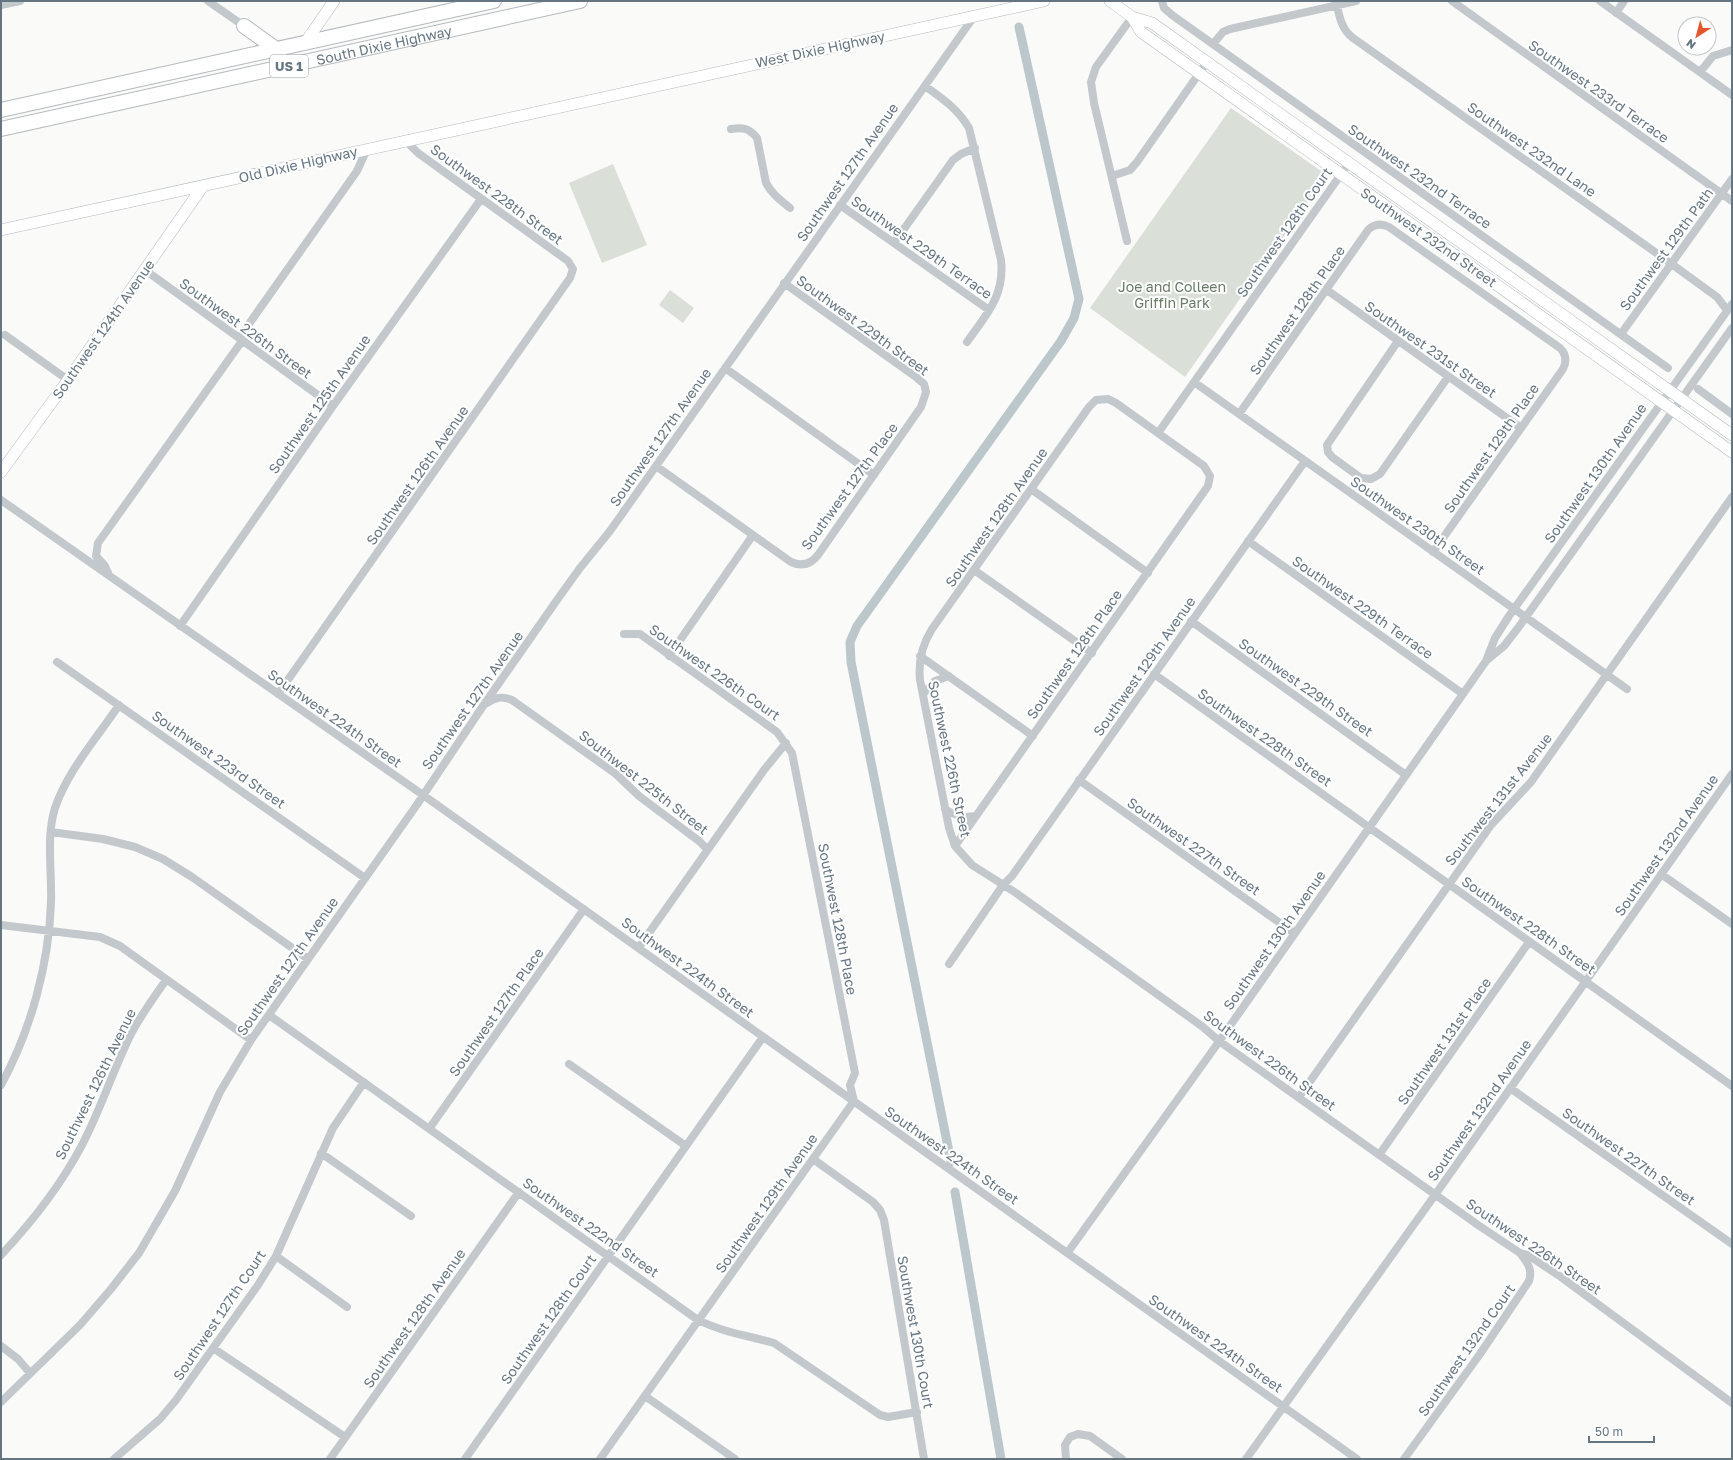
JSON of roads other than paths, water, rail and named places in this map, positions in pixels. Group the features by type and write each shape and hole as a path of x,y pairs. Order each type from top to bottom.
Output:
{"highway":[{"name":"South Dixie Highway","path":"1,110 494,1"},
{"name":"South Dixie Highway","path":"1,130 577,1"},
{"path":"317,60 321,50 326,48 411,30 432,15"},
{"path":"244,26 294,64"},
{"path":"241,57 245,52 248,43 248,35 244,26"},
{"path":"1,120 94,99 103,92 106,87"}],"street":[{"path":"1,5 20,1"},
{"path":"208,1 244,26"},
{"path":"305,43 334,1"},
{"name":"West Dixie Highway","path":"596,99 1044,1"},
{"name":"Southwest 232nd Street","path":"1110,1 1132,17 1152,23 1208,62 1732,435"},
{"name":"Southwest 232nd Terrace","path":"1162,1 1164,8 1169,13 1668,368"},
{"path":"1213,44 1223,32 1230,28 1337,3 1356,1"},
{"name":"Southwest 233rd Terrace","path":"1452,1 1732,201"},
{"path":"1600,1 1732,95"},
{"path":"1616,13 1624,1"},
{"name":"Southwest 232nd Lane","path":"1337,3 1342,25 1353,38 1730,307"},
{"name":"Southwest 127th Avenue","path":"1,1402 96,1308 139,1253 167,1208 185,1172 220,1092 251,1040 580,568 610,531 784,283 976,15"},
{"path":"1127,241 1112,176 1098,125 1092,79 1098,64 1132,17"},
{"name":"Southwest 232nd Street","path":"1132,17 1141,32 1732,452"},
{"path":"1700,72 1713,56 1718,53 1732,50"},
{"path":"1112,176 1130,170 1137,162 1208,62"},
{"path":"925,86 952,106 961,115 969,128 1001,260 1002,279 1000,287 989,310 967,342"},
{"name":"Old Dixie Highway","path":"1,230 596,99"},
{"path":"731,129 741,127 747,128 752,132 756,138 769,189 774,196 790,208"},
{"name":"Southwest 228th Street","path":"405,140 418,153 568,261 573,269"},
{"path":"894,243 953,160 960,154 975,148"},
{"path":"109,576 105,566 96,556 98,542 357,171 367,149"},
{"name":"Southwest 128th Court","path":"1158,434 1349,163"},
{"name":"Southwest 129th Path","path":"1621,334 1732,179"},
{"name":"Southwest 124th Avenue","path":"1,472 68,380 203,186"},
{"name":"Southwest 125th Avenue","path":"180,626 333,406 481,199"},
{"name":"Southwest 229th Terrace","path":"840,205 989,310"},
{"name":"Southwest 128th Place","path":"1239,414 1368,230 1372,226 1378,224 1389,227 1553,344 1562,351 1565,357"},
{"name":"Southwest 126th Avenue","path":"278,694 557,297 570,278 573,269"},
{"name":"Southwest 226th Street","path":"145,270 333,406"},
{"name":"Southwest 229th Street","path":"784,283 916,377 926,388"},
{"name":"Southwest 231st Street","path":"1327,290 1521,428"},
{"name":"Southwest 130th Avenue","path":"1068,1252 1219,1041 1486,661 1495,638 1514,609 1730,307"},
{"name":"Southwest 130th Avenue","path":"1486,661 1504,646 1525,618 1732,328"},
{"path":"5,335 68,380"},
{"path":"1398,341 1327,445 1328,452 1332,457 1361,478 1371,479 1380,474 1448,377"},
{"name":"Southwest 129th Place","path":"1433,552 1563,369 1565,357"},
{"path":"725,368 874,475"},
{"name":"Southwest 230th Street","path":"1194,382 1627,689"},
{"name":"Southwest 127th Place","path":"753,535 791,562 799,564 808,563 818,555 921,408 926,395 926,388"},
{"path":"1698,389 1732,414"},
{"name":"Southwest 128th Avenue","path":"920,656 929,635 1096,400 1100,399 1112,401 1158,434"},
{"name":"Southwest 128th Place","path":"955,846 1092,653 1205,491 1210,481 1210,476 1204,466 1158,434"},
{"name":"Southwest 129th Avenue","path":"949,964 1003,884 1012,876 1305,461"},
{"path":"656,466 753,535 669,656"},
{"path":"1031,490 1148,572"},
{"name":"Southwest 131st Avenue","path":"1299,1097 1496,819 1531,782 1732,497"},
{"name":"Southwest 224th Street","path":"1,500 639,947 763,1037 934,1157 1035,1231 1068,1252 1357,1459"},
{"name":"Southwest 229th Terrace","path":"1248,541 1463,694"},
{"path":"974,570 1092,653"},
{"name":"Southwest 229th Street","path":"1191,621 1406,774"},
{"name":"Southwest 226th Court","path":"624,634 640,634 777,732 786,743"},
{"path":"920,656 1033,736"},
{"name":"Southwest 226th Street","path":"920,656 919,671 949,828 955,846 972,865 995,881 1003,884 1203,1027 1219,1041 1435,1195 1520,1253 1528,1255 1561,1277 1732,1403"},
{"name":"Southwest 223rd Street","path":"57,662 365,878"},
{"name":"Southwest 228th Street","path":"1154,674 1732,1086"},
{"path":"923,694 935,681 949,676"},
{"name":"Southwest 225th Street","path":"483,706 493,698 503,696 512,700 616,774 639,796 699,841 707,849"},
{"path":"2,1082 26,1030 39,986 49,931 51,902 51,832 55,809 65,783 119,705"},
{"path":"639,947 707,849 764,770 786,743"},
{"name":"Southwest 128th Place","path":"786,743 792,753 855,1073 850,1085 854,1101"},
{"name":"Southwest 132nd Avenue","path":"1246,1459 1283,1406 1339,1331 1732,774"},
{"name":"Southwest 227th Street","path":"1079,780 1294,933"},
{"path":"945,809 962,818 976,816"},
{"path":"51,832 103,839 135,847 163,859 192,877 308,959"},
{"path":"1661,874 1732,924"},
{"name":"Southwest 127th Place","path":"429,1129 584,909"},
{"path":"1,925 100,938 120,946 251,1040"},
{"name":"Southwest 131st Place","path":"1379,1155 1529,942"},
{"name":"Southwest 126th Avenue","path":"1,1255 26,1228 45,1203 81,1146 132,1033 166,980"},
{"name":"Southwest 222nd Street","path":"269,1015 609,1255 698,1320 726,1332 774,1343 880,1415 888,1417 916,1412"},
{"name":"Southwest 128th Court","path":"465,1459 763,1037"},
{"path":"568,1064 686,1146"},
{"name":"Southwest 127th Court","path":"114,1459 160,1419 176,1400 258,1285 276,1256 320,1152 336,1122 364,1082"},
{"name":"Southwest 227th Street","path":"1510,1088 1732,1244"},
{"name":"Southwest 129th Avenue","path":"698,1320 854,1101"},
{"path":"320,1152 411,1216"},
{"name":"Southwest 130th Court","path":"813,1159 873,1202 880,1210 884,1220 924,1459"},
{"name":"Southwest 128th Avenue","path":"330,1459 519,1192"},
{"name":"Southwest 132nd Court","path":"1404,1459 1476,1360 1529,1281 1531,1276 1530,1268 1520,1253"},
{"path":"276,1256 347,1307"},
{"path":"600,1459 698,1320"},
{"path":"1,1346 18,1359 30,1373"},
{"path":"213,1348 345,1437"},
{"path":"645,1396 734,1459"},
{"path":"1066,1459 1064,1445 1070,1437 1078,1434 1090,1436 1122,1459"}],"waterway":[{"path":"951,1162 851,662 850,642 857,626 1061,341 1074,318 1079,299 1019,27"},
{"path":"955,1192 1001,1459"}],"park label":[{"name":"Joe and Colleen Griffin Park","path":"1172,294"}]}
